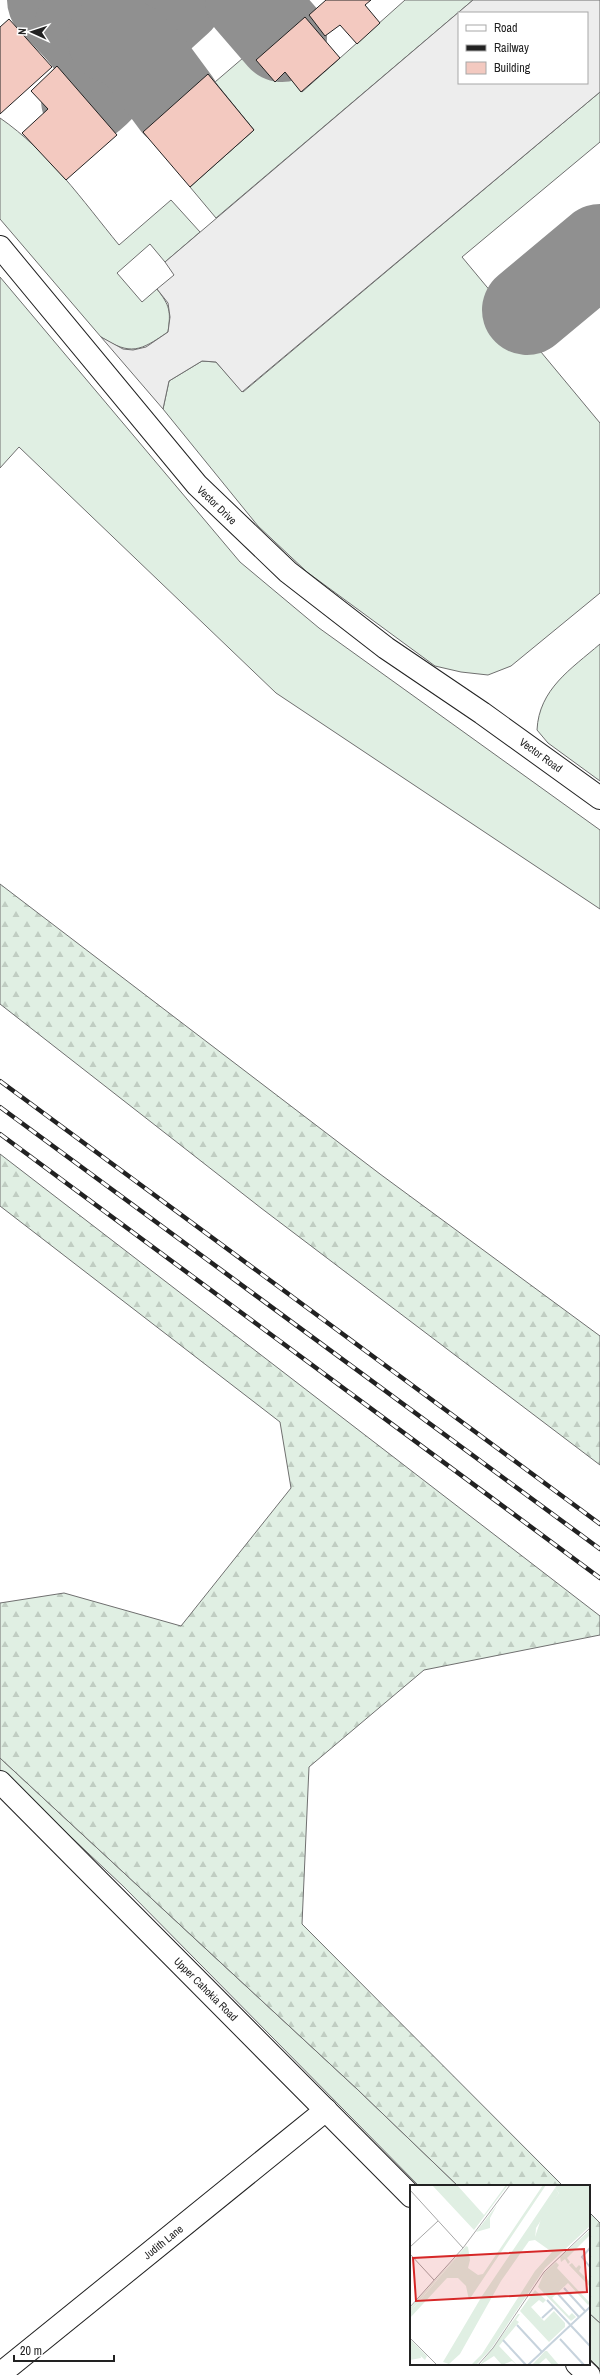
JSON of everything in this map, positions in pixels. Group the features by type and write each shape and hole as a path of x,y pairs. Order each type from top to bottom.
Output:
{"street":[{"name":"Vector Drive","path":"0,247 197,485 288,572 386,648 482,713"},
{"name":"Vector Road","path":"482,713 600,798"},
{"name":"Upper Cahokia Road","path":"0,1782 410,2195"},
{"name":"Judith Lane","path":"0,2374 326,2110"},
{"path":"578,2365 589,2375"}],"green space":[{"path":"405,0 473,0 216,218 190,187 254,130 215,82 250,52 275,81 285,72 302,92"},
{"path":"600,92 600,142 462,257 600,423 600,593 511,666 488,675 461,672 435,666 307,572 258,526 163,409 169,381 202,361 216,362 243,392"},
{"path":"0,118 34,146 64,177 119,245 171,200 200,232 165,262 150,244 117,273 142,302 157,289 167,305 169,314 168,332 150,343 135,349 120,347 101,337 0,219"},
{"path":"0,277 240,562 319,628 600,830 600,909 276,693 19,447 0,468"},
{"path":"600,644 600,781 548,743 537,730 539,716 550,691 568,671"},
{"path":"0,884 380,1174 600,1336 600,1465 261,1208 0,1004"},
{"path":"0,1154 600,1616 600,1635 424,1670 309,1767 302,1924 562,2185 457,2185 357,2089 0,1758 0,1603 64,1593 181,1626 291,1488 280,1422 0,1206"},
{"path":"0,1758 357,2089 457,2185 418,2185 124,1887 0,1770"},
{"path":"590,2213 600,2223 600,2323 590,2314"},
{"path":"590,2314 600,2323 600,2369 590,2359"}],"shaded area":[{"path":"473,0 600,0 600,92 242,392 216,362 202,361 169,381 163,409 101,337 123,349 133,350 146,347 168,332 170,317 168,303 157,289 174,275 165,262 458,13 458,84 588,84 588,12 459,12"}],"building":[{"path":"326,0 371,0 365,5 380,23 357,44 340,25 325,36 309,15"},
{"path":"305,17 340,58 301,92 285,72 275,82 256,60"},
{"path":"9,19 52,67 0,114 0,27"},
{"path":"57,66 117,135 66,180 22,133 48,109 31,91"},
{"path":"208,74 254,130 190,187 143,132"}],"taxiway":[{"path":"52,0 79,28 112,38 146,29 178,0"},
{"path":"250,0 282,37"},
{"path":"79,28 94,48 103,70 103,79 100,87 86,100"},
{"path":"112,38 130,46 145,61 176,103"},
{"path":"527,310 600,249"}],"railway":[{"path":"0,1081 600,1524"},
{"path":"0,1107 600,1549"},
{"path":"0,1134 600,1578"}]}
